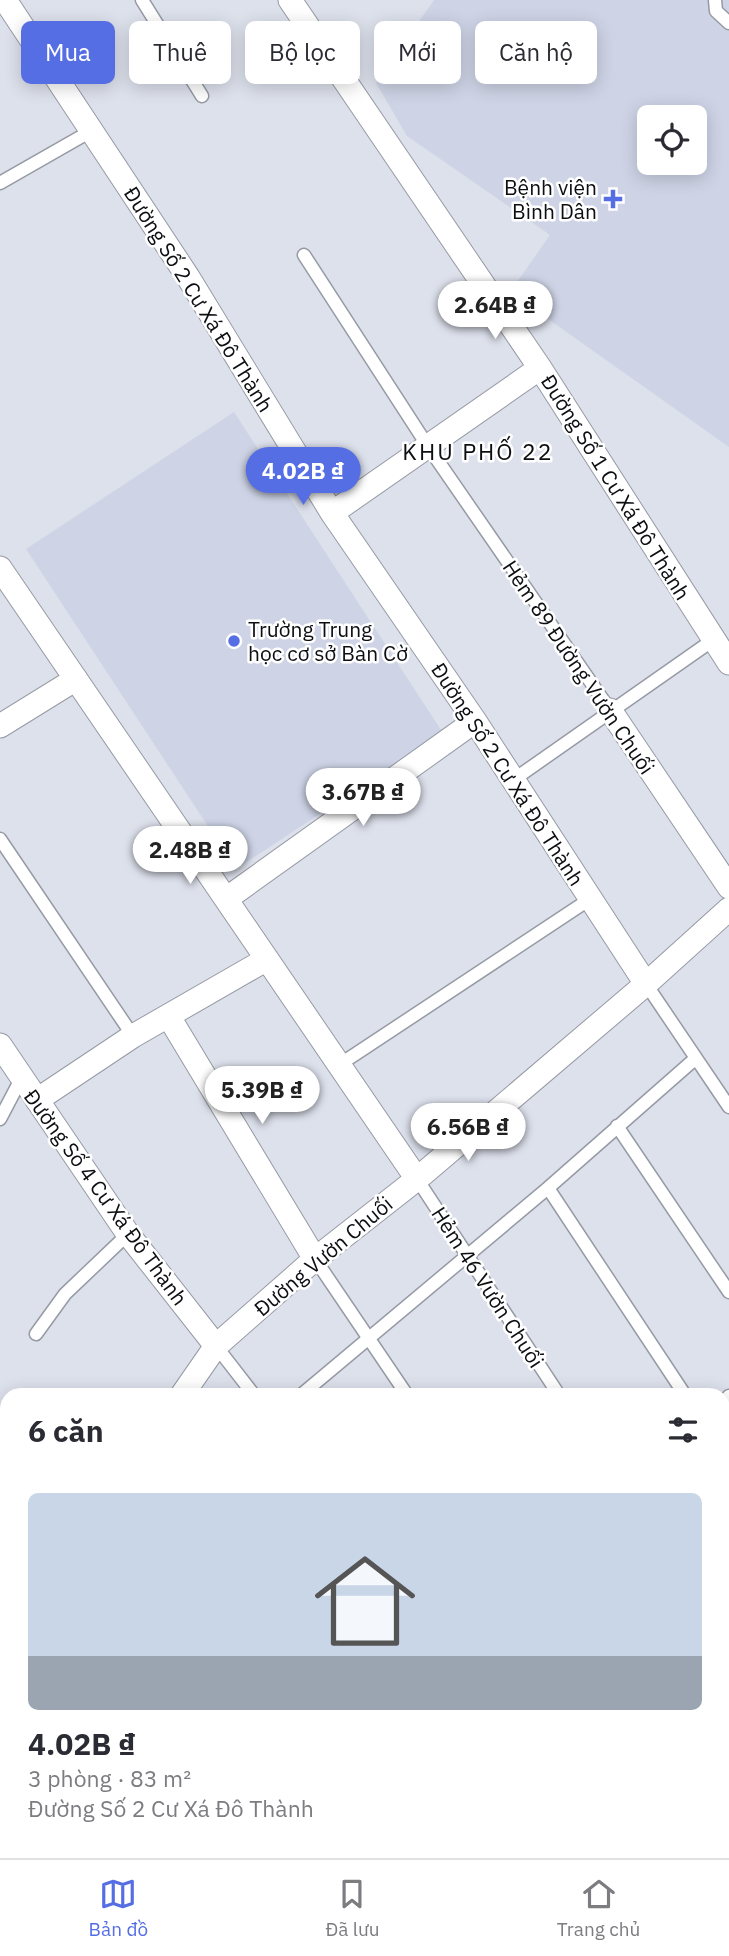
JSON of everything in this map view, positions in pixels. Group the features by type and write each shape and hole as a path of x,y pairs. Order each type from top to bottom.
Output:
{"street":[{"name":"Ðường Số 2 Cư Xá Đô Thành","path":"5,0 188,277 332,513 475,721 646,984"},
{"name":"Ðường Số 1 Cư Xá Đô Thành","path":"290,0 540,368 729,663"},
{"path":"332,513 429,448 540,368"},
{"path":"0,568 416,1178"},
{"path":"0,726 76,678"},
{"name":"Hẻm 89 Đường Vườn Chuối","path":"610,710 729,887"},
{"path":"226,899 475,721"},
{"name":"Đường Vườn Chuối","path":"187,1388 216,1346 315,1259 416,1178 646,984 729,909"},
{"path":"37,1100 133,1036 267,959"},
{"path":"169,1017 315,1259"},
{"name":"Ðường Số 4 Cư Xá Đô Thành","path":"0,1045 128,1234 216,1346"}],"lane":[{"path":"142,0 202,96"},
{"path":"715,0 716,10 729,23"},
{"path":"0,183 91,131"},
{"name":"Hẻm 89 Đường Vườn Chuối","path":"304,255 429,448 610,710"},
{"path":"513,780 713,639"},
{"path":"0,839 133,1036"},
{"path":"339,1065 590,899"},
{"path":"646,984 729,1107"},
{"path":"309,1388 548,1188 696,1058"},
{"path":"0,1119 21,1079"},
{"path":"617,1126 729,1292"},
{"name":"Hẻm 46 Vườn Chuối","path":"416,1178 554,1388"},
{"path":"548,1188 680,1388"},
{"path":"36,1334 65,1294 128,1234"},
{"path":"315,1259 402,1388"},
{"path":"216,1346 249,1388"}],"shaded area":[{"name":"Bệnh viện Bình Dân","path":"434,0 729,0 729,447 510,292 550,235 407,136 377,84 461,84 461,21 419,21"},
{"name":"Trường Trung học cơ sở Bàn Cờ","path":"234,412 443,733 236,869 26,549"}],"place":[{"name":"Bệnh viện Bình Dân","path":"613,199"},
{"name":"Trường Trung học cơ sở Bàn Cờ","path":"234,641"}],"district":[{"name":"KHU PHỐ 22","path":"478,451"}]}
